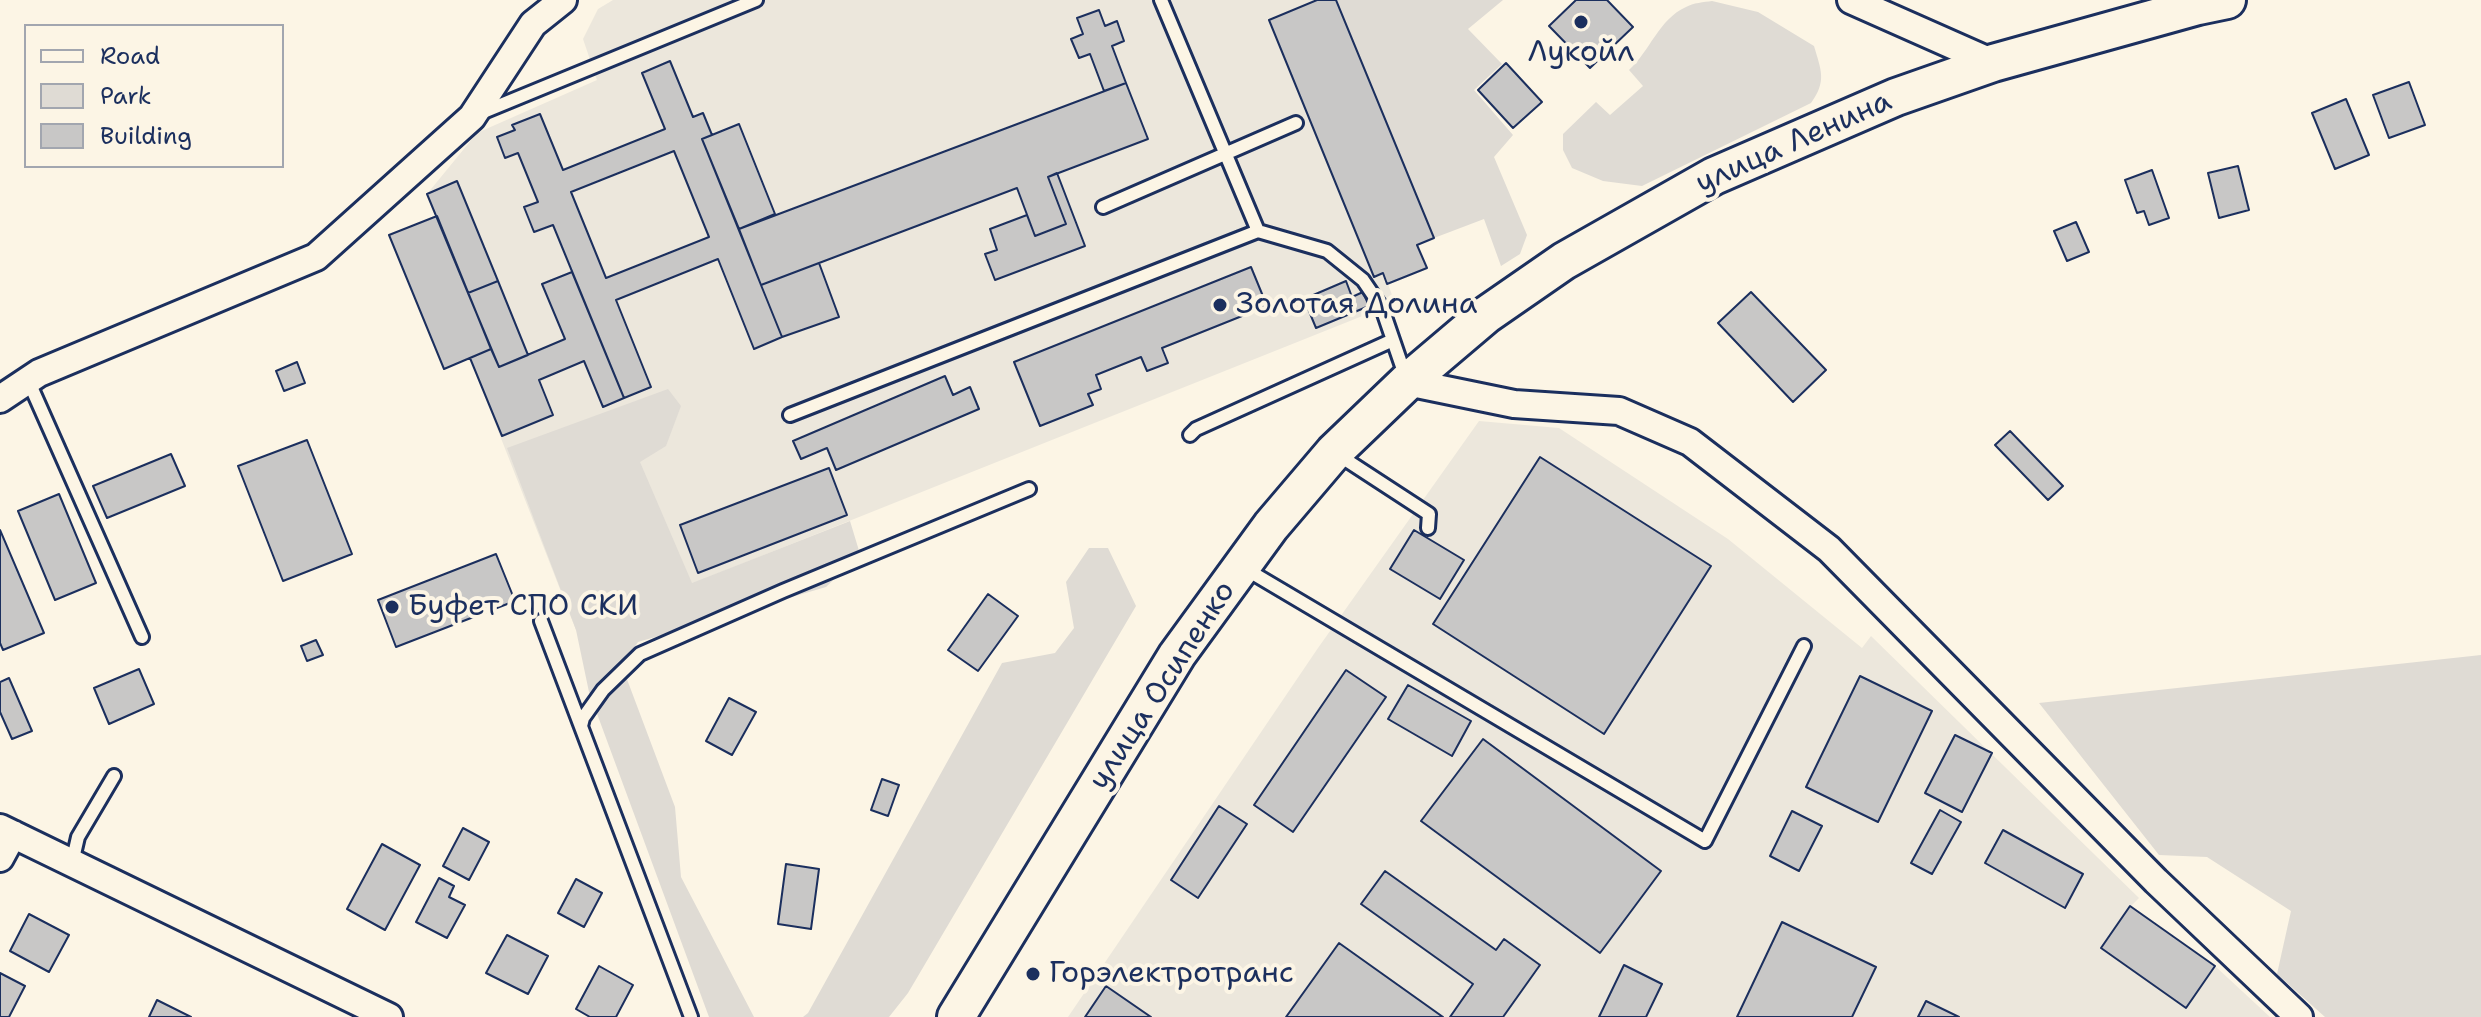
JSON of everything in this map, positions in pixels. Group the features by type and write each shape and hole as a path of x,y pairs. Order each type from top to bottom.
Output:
{"main road":[{"name":"улица Ленина","path":"1407,382 1486,315 1564,261 1714,176 1896,97 1993,63 2227,0"},
{"name":"улица Осипенко","path":"956,1017 1177,655 1271,526 1334,452 1407,382"}],"street":[{"path":"0,399 39,373 316,257 472,117 533,24 563,0"},
{"path":"1851,0 1993,63"},
{"path":"1407,382 1514,404 1619,411 1690,442 1829,549 2156,881 2299,1017"},
{"path":"0,858 6,831 389,1017"}],"lane":[{"path":"472,117 756,0"},
{"path":"1161,0 1258,231"},
{"path":"1103,207 1296,123"},
{"path":"790,415 1258,231 1327,251 1363,280 1382,308 1407,382"},
{"path":"1190,435 1196,429 1393,340"},
{"path":"28,380 142,637"},
{"path":"1334,452 1429,514 1428,528"},
{"path":"581,726 583,718 603,690 640,654 1029,489"},
{"path":"1241,567 1705,841 1804,646"},
{"path":"541,621 691,1017"},
{"path":"72,863 78,837 114,776"}],"shaded area":[{"path":"613,0 1336,0 1434,238 1417,245 1427,268 1388,284 1395,303 576,630 470,359 444,369 389,235 436,216 427,194 477,133 597,80 583,39 598,9"},
{"path":"1479,421 1559,428 1728,539 1862,648 1871,636 2139,898 2130,907 2215,966 2270,1017 1068,1017 1318,648"}],"green space":[{"path":"1336,0 1503,0 1468,29 1502,64 1474,90 1513,135 1494,157 1527,235 1520,254 1501,266 1484,219 1434,238"},
{"path":"1712,1 1758,12 1814,46 1821,82 1811,103 1642,186 1603,181 1572,168 1563,150 1563,134 1596,102 1610,115 1643,86 1629,70 1662,27 1686,7"},
{"path":"668,389 681,406 666,446 640,462 692,583 850,521 860,554 826,587 638,642 622,666 675,807 681,877 754,1017 709,1017 589,692 576,630 507,448"},
{"path":"1089,548 1108,548 1136,606 908,993 889,1017 803,1017 1002,663 1055,653 1074,628 1066,582"},
{"path":"2481,655 2481,1017 2325,1017 2277,974 2291,911 2207,857 2159,855 2039,703"}],"building":[{"path":"1317,0 1336,0 1434,238 1417,245 1427,268 1387,284 1383,273 1374,277 1269,20"},
{"path":"1576,0 1607,0 1633,27 1590,68 1549,26"},
{"path":"1099,10 1105,26 1117,21 1124,41 1112,46 1126,83 1104,91 1090,54 1079,58 1071,39 1083,34 1077,18"},
{"path":"670,61 693,117 703,113 712,135 702,139 782,337 754,349 718,259 616,300 651,387 624,398 553,225 534,232 524,207 538,202 518,153 505,158 497,137 515,130 512,125 540,114 563,170 665,129 642,73","holes":["674,151 709,237 606,278 571,192"]},
{"path":"1506,63 1542,102 1513,128 1478,90"},
{"path":"2409,82 2425,125 2389,138 2373,95"},
{"path":"1126,83 1148,139 1048,177 1066,224 1035,236 1017,188 761,285 739,229"},
{"path":"2346,99 2369,155 2335,169 2312,113"},
{"path":"739,124 775,214 739,229 702,139"},
{"path":"2238,166 2249,210 2219,218 2208,173"},
{"path":"2152,170 2169,218 2149,225 2144,211 2137,213 2125,180"},
{"path":"1057,173 1085,246 995,280 985,254 997,250 990,229 1027,215 1035,236 1066,224 1048,177"},
{"path":"457,181 498,281 468,293 427,194"},
{"path":"437,216 491,349 444,369 389,235"},
{"path":"2076,222 2089,252 2067,261 2054,231"},
{"path":"819,263 839,317 782,337 761,285"},
{"path":"1251,267 1267,306 1162,348 1168,363 1147,371 1141,357 1096,375 1101,389 1088,394 1093,405 1040,426 1014,362"},
{"path":"572,272 624,398 603,407 584,361 539,380 553,415 502,436 470,358 491,349 499,367 565,339 542,284"},
{"path":"498,281 528,355 499,367 468,293"},
{"path":"1346,281 1352,297 1363,292 1369,306 1316,328 1304,299"},
{"path":"1751,292 1826,370 1793,402 1718,323"},
{"path":"297,362 305,383 284,391 276,371"},
{"path":"945,376 953,395 970,387 979,409 836,470 827,448 801,459 793,441"},
{"path":"2010,431 2063,486 2048,500 1995,445"},
{"path":"307,440 352,554 283,581 238,466"},
{"path":"171,454 185,486 107,518 93,486"},
{"path":"1540,457 1711,566 1604,734 1433,624"},
{"path":"829,468 847,515 698,573 680,525"},
{"path":"59,494 96,583 55,600 18,511"},
{"path":"0,530 44,633 3,650 0,643"},
{"path":"1414,530 1464,560 1440,599 1390,569"},
{"path":"496,554 515,601 396,647 378,600"},
{"path":"988,594 1018,616 978,671 948,650"},
{"path":"316,640 323,655 307,661 301,646"},
{"path":"139,669 154,704 109,724 94,688"},
{"path":"1346,670 1386,697 1293,832 1254,805"},
{"path":"1860,676 1932,711 1878,822 1806,787"},
{"path":"9,678 32,731 12,739 0,712 0,682"},
{"path":"1408,685 1471,721 1452,756 1388,719"},
{"path":"729,698 756,712 732,755 706,741"},
{"path":"1955,735 1992,753 1962,812 1925,793"},
{"path":"1483,739 1661,871 1600,953 1421,821"},
{"path":"882,779 899,785 888,816 871,810"},
{"path":"1219,806 1247,824 1198,898 1171,880"},
{"path":"1940,810 1961,822 1932,874 1911,863"},
{"path":"1792,811 1822,826 1799,871 1770,856"},
{"path":"463,828 489,842 469,880 443,866"},
{"path":"2003,830 2083,874 2065,908 1985,863"},
{"path":"382,844 420,865 385,930 347,909"},
{"path":"786,864 819,869 811,929 778,924"},
{"path":"1385,871 1496,950 1504,939 1540,965 1503,1017 1450,1017 1473,984 1361,904"},
{"path":"439,878 454,886 449,897 465,905 447,938 416,922"},
{"path":"576,879 602,893 584,927 558,913"},
{"path":"2130,906 2215,966 2186,1008 2101,948"},
{"path":"29,914 69,935 49,972 10,951"},
{"path":"1782,922 1876,967 1852,1017 1737,1017"},
{"path":"507,935 548,956 528,994 486,973"},
{"path":"1339,943 1443,1017 1286,1017"},
{"path":"1624,965 1662,984 1646,1017 1599,1017"},
{"path":"599,966 633,985 616,1017 590,1017 576,1009"},
{"path":"0,973 25,986 9,1017 0,1017"},
{"path":"1106,986 1151,1017 1085,1017"},
{"path":"157,1000 191,1017 149,1017"},
{"path":"1926,1001 1959,1017 1918,1017"}],"place":[{"name":"Лукойл","path":"1581,22"},
{"name":"Золотая Долина","path":"1220,305"},
{"name":"Буфет СПО СКИ","path":"392,607"},
{"name":"Горэлектротранс","path":"1033,974"}]}
